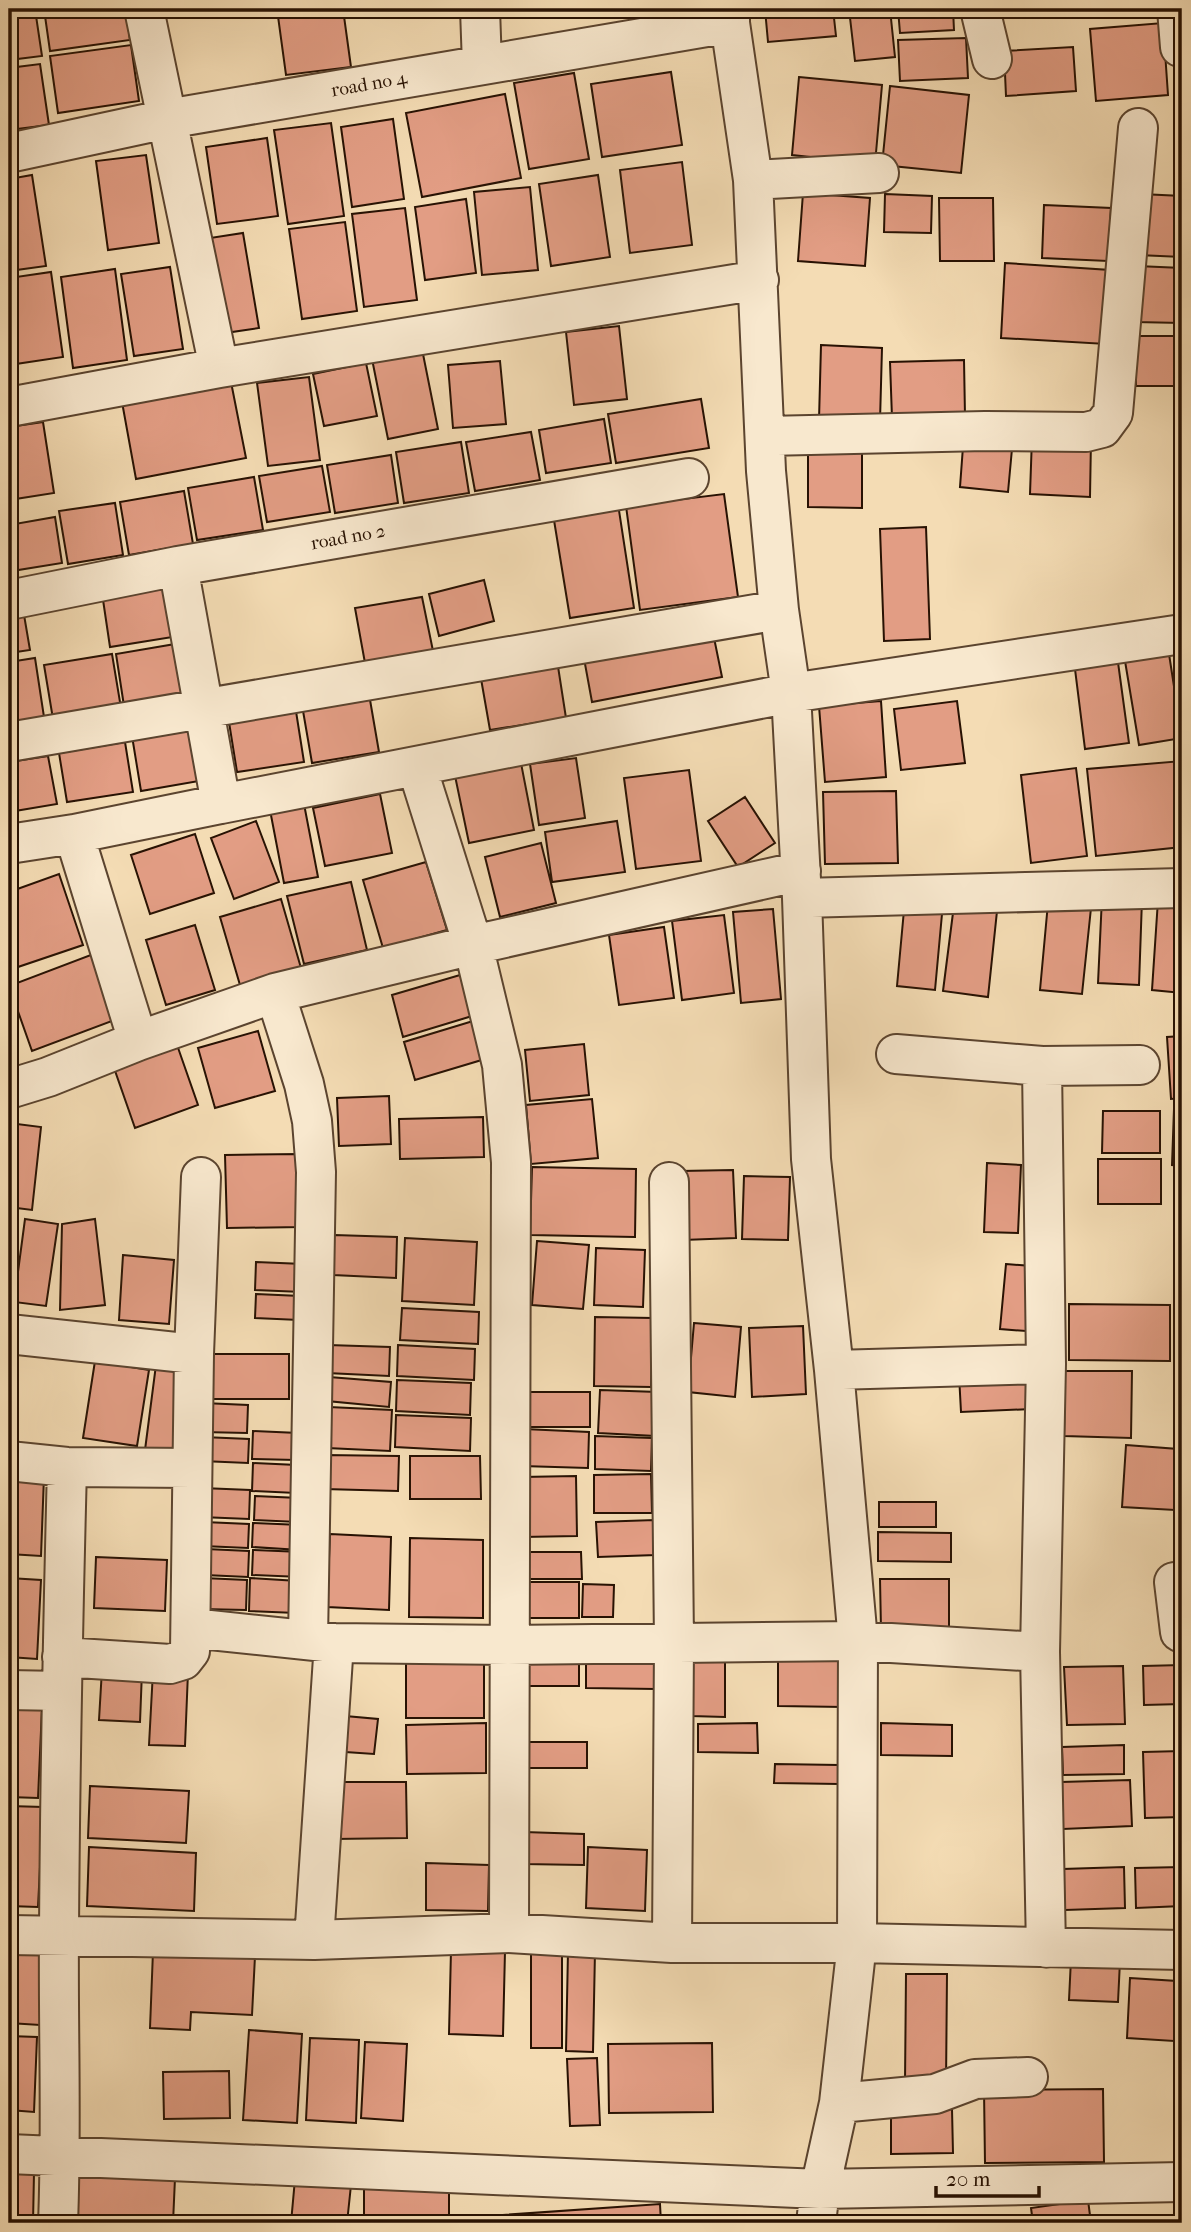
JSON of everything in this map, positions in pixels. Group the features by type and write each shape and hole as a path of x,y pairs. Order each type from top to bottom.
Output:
{"street":[{"path":"144,9 219,368"},
{"path":"480,9 482,65"},
{"path":"980,9 992,59"},
{"path":"1177,9 1180,47"},
{"path":"730,16 753,180 766,471 779,610 791,693 802,884 811,1159 834,1370 858,1641 857,1943 839,2103 818,2206"},
{"name":"road no 4","path":"9,153 167,119 482,65 730,16"},
{"path":"766,436 985,431 1086,432 1102,428 1113,413 1138,128"},
{"path":"753,180 879,173"},
{"path":"9,407 219,368 759,280"},
{"name":"road no 2","path":"9,600 178,566 689,478"},
{"path":"178,566 222,804"},
{"path":"9,741 779,610"},
{"path":"9,844 74,834 791,693 1182,634"},
{"path":"417,767 473,945 502,1065 511,1162 509,1933"},
{"path":"74,834 138,1041"},
{"path":"9,1089 275,993 473,945 802,884 1182,888"},
{"path":"275,993 309,1109 316,1172 321,1642 314,1940"},
{"path":"896,1054 1042,1066 1140,1065"},
{"path":"1042,1066 1046,1364 1040,1652 1046,1948"},
{"path":"9,1690 62,1674 170,1664 183,1660 190,1650 194,1354 201,1177"},
{"path":"670,1182 674,1642 673,1943"},
{"path":"9,1334 194,1354"},
{"path":"834,1370 1046,1364"},
{"path":"9,1461 67,1467 192,1468"},
{"path":"58,2223 61,2155 59,1936 62,1674 67,1467"},
{"path":"1174,1582 1182,1633"},
{"path":"191,1628 321,1642 508,1645 858,1641 1040,1652"},
{"path":"9,1935 314,1940 509,1933 673,1943 857,1943 1182,1950"},
{"path":"839,2103 935,2094 975,2079 1028,2077"},
{"path":"9,2154 61,2155 818,2206 1182,2182"}],"building":[{"path":"9,9 35,9 42,56 9,60"},
{"path":"44,9 126,9 130,40 50,51"},
{"path":"187,9 241,9 241,12 187,16"},
{"path":"277,9 343,9 351,67 286,75"},
{"path":"765,9 833,9 836,36 768,42"},
{"path":"849,9 890,9 895,57 855,61"},
{"path":"898,9 953,9 954,30 900,33"},
{"path":"1163,23 1168,95 1096,101 1090,29"},
{"path":"966,38 968,78 900,81 898,40"},
{"path":"131,45 139,101 58,113 50,56"},
{"path":"1073,47 1076,91 1006,96 1004,51"},
{"path":"40,64 49,125 9,130 9,68"},
{"path":"671,72 682,145 602,157 591,84"},
{"path":"574,73 589,159 529,169 514,83"},
{"path":"799,77 882,85 875,164 792,155"},
{"path":"890,86 969,95 961,173 882,165"},
{"path":"505,94 521,178 422,197 406,113"},
{"path":"393,119 404,199 352,207 341,127"},
{"path":"331,123 344,216 288,224 274,130"},
{"path":"267,138 278,216 217,224 206,147"},
{"path":"146,155 159,243 108,250 96,161"},
{"path":"682,162 692,245 630,253 620,170"},
{"path":"32,175 46,266 9,271 9,179"},
{"path":"598,175 610,257 551,266 539,184"},
{"path":"530,187 538,270 482,275 474,192"},
{"path":"803,193 870,198 865,266 798,261"},
{"path":"885,194 932,196 931,233 884,232"},
{"path":"1141,194 1182,196 1182,257 1138,255"},
{"path":"939,198 993,198 994,261 940,261"},
{"path":"466,199 476,273 425,280 415,207"},
{"path":"1044,205 1111,208 1108,261 1042,258"},
{"path":"405,208 417,300 364,307 352,214"},
{"path":"345,222 357,311 302,319 289,229"},
{"path":"243,233 259,328 225,333 210,238"},
{"path":"1005,263 1110,270 1106,344 1001,338"},
{"path":"1137,266 1182,268 1182,323 1135,322"},
{"path":"170,267 183,349 134,356 121,274"},
{"path":"115,269 127,360 73,368 61,277"},
{"path":"51,272 63,357 9,365 9,278"},
{"path":"619,326 627,399 574,405 566,332"},
{"path":"1136,336 1182,336 1182,386 1136,386"},
{"path":"421,344 438,429 388,439 371,354"},
{"path":"821,345 882,348 880,421 819,420"},
{"path":"964,360 965,416 892,418 890,362"},
{"path":"500,361 506,424 453,428 448,365"},
{"path":"366,363 377,416 324,426 313,374"},
{"path":"309,377 320,460 268,466 257,383"},
{"path":"231,382 246,458 136,479 122,402"},
{"path":"701,399 709,448 616,463 608,414"},
{"path":"604,419 611,463 546,473 539,430"},
{"path":"43,422 54,493 9,500 9,427"},
{"path":"531,432 540,480 475,491 466,442"},
{"path":"964,433 1013,438 1008,492 960,487"},
{"path":"1032,437 1091,439 1090,497 1030,494"},
{"path":"461,442 469,493 404,503 396,452"},
{"path":"808,445 862,445 862,508 808,507"},
{"path":"391,455 398,503 335,513 327,465"},
{"path":"322,466 330,512 267,522 259,476"},
{"path":"254,477 263,530 197,540 188,488"},
{"path":"184,491 193,544 129,555 120,502"},
{"path":"724,494 738,597 640,610 626,506"},
{"path":"115,503 123,555 68,564 59,511"},
{"path":"618,504 634,608 570,618 553,514"},
{"path":"55,517 62,563 12,571 9,525"},
{"path":"926,527 930,639 884,641 880,529"},
{"path":"484,580 494,621 439,636 429,594"},
{"path":"176,582 185,635 110,647 102,593"},
{"path":"422,597 433,651 365,663 355,608"},
{"path":"23,609 30,650 9,653 9,611"},
{"path":"712,628 722,677 592,702 583,653"},
{"path":"187,642 195,695 124,706 116,654"},
{"path":"112,654 121,708 53,719 44,665"},
{"path":"1169,654 1182,738 1139,745 1125,661"},
{"path":"1117,655 1129,743 1085,749 1074,661"},
{"path":"35,658 44,717 9,723 9,662"},
{"path":"557,660 566,718 490,730 480,673"},
{"path":"369,694 379,752 312,763 302,705"},
{"path":"881,701 886,777 825,782 819,706"},
{"path":"957,701 965,763 901,770 894,709"},
{"path":"295,705 304,762 237,772 228,716"},
{"path":"191,727 199,781 141,791 132,736"},
{"path":"125,742 133,792 67,802 59,753"},
{"path":"48,756 57,804 9,812 9,762"},
{"path":"520,758 534,830 469,843 454,771"},
{"path":"576,758 585,818 539,825 530,764"},
{"path":"1182,761 1182,847 1096,856 1087,769"},
{"path":"1076,768 1087,856 1031,863 1021,775"},
{"path":"689,770 701,861 636,869 624,778"},
{"path":"896,791 898,863 825,864 823,792"},
{"path":"380,794 392,853 325,866 313,808"},
{"path":"745,797 775,843 738,867 708,821"},
{"path":"304,804 318,877 284,883 270,810"},
{"path":"256,821 279,882 234,899 211,838"},
{"path":"617,821 625,872 552,882 545,832"},
{"path":"195,834 214,893 150,914 131,855"},
{"path":"541,843 556,903 500,917 485,857"},
{"path":"426,862 447,930 383,948 363,880"},
{"path":"59,874 83,945 9,970 9,892"},
{"path":"351,882 367,950 304,964 287,896"},
{"path":"1102,897 1142,899 1139,985 1098,983"},
{"path":"281,899 301,968 240,985 220,917"},
{"path":"1158,900 1182,901 1182,993 1152,990"},
{"path":"1048,903 1091,908 1082,994 1040,990"},
{"path":"954,905 997,911 988,997 943,991"},
{"path":"773,909 781,999 741,1003 733,912"},
{"path":"904,910 942,914 935,990 897,986"},
{"path":"724,915 734,993 682,1000 672,921"},
{"path":"195,925 215,990 166,1005 146,940"},
{"path":"664,927 674,998 619,1005 609,935"},
{"path":"96,953 120,1018 32,1051 9,986"},
{"path":"460,975 472,1016 403,1037 392,995"},
{"path":"473,1021 485,1059 415,1080 404,1042"},
{"path":"258,1031 275,1091 215,1108 198,1048"},
{"path":"1182,1036 1182,1098 1171,1099 1167,1037"},
{"path":"176,1042 198,1105 135,1128 113,1065"},
{"path":"584,1044 589,1095 530,1101 525,1050"},
{"path":"389,1096 391,1144 339,1146 337,1098"},
{"path":"592,1099 598,1158 531,1164 526,1105"},
{"path":"1174,1109 1182,1110 1182,1166 1172,1165"},
{"path":"1103,1111 1160,1111 1160,1153 1102,1153"},
{"path":"483,1117 484,1157 400,1159 399,1119"},
{"path":"9,1123 41,1127 32,1210 9,1207"},
{"path":"301,1154 302,1227 227,1228 225,1155"},
{"path":"1098,1159 1161,1159 1161,1204 1098,1204"},
{"path":"987,1163 1021,1165 1018,1233 984,1232"},
{"path":"532,1167 636,1169 635,1237 530,1235"},
{"path":"733,1170 736,1238 683,1240 681,1171"},
{"path":"744,1176 790,1177 788,1240 742,1239"},
{"path":"25,1219 58,1224 46,1306 14,1302"},
{"path":"95,1219 105,1305 60,1310 62,1224"},
{"path":"1180,1231 1182,1231 1182,1288"},
{"path":"334,1235 397,1237 396,1278 333,1275"},
{"path":"405,1238 477,1242 474,1305 402,1301"},
{"path":"537,1241 589,1245 583,1309 532,1305"},
{"path":"596,1248 645,1250 643,1307 594,1305"},
{"path":"123,1255 174,1260 169,1324 119,1320"},
{"path":"256,1262 303,1264 302,1292 255,1290"},
{"path":"1006,1264 1032,1266 1026,1331 1000,1329"},
{"path":"256,1294 300,1296 299,1320 255,1318"},
{"path":"1069,1304 1170,1305 1170,1361 1069,1360"},
{"path":"402,1308 479,1312 478,1344 400,1340"},
{"path":"595,1317 653,1318 651,1387 594,1386"},
{"path":"694,1323 741,1327 735,1397 688,1392"},
{"path":"803,1326 806,1394 752,1397 749,1328"},
{"path":"328,1345 390,1347 389,1376 327,1373"},
{"path":"398,1345 475,1349 474,1380 397,1376"},
{"path":"212,1354 289,1354 289,1399 213,1399"},
{"path":"157,1357 191,1361 179,1455 145,1450"},
{"path":"95,1361 149,1370 137,1446 83,1438"},
{"path":"1065,1371 1132,1371 1131,1438 1064,1436"},
{"path":"1029,1372 1031,1409 961,1412 959,1375"},
{"path":"329,1377 391,1382 389,1407 327,1401"},
{"path":"397,1380 471,1383 470,1415 396,1411"},
{"path":"600,1390 658,1392 656,1436 598,1433"},
{"path":"525,1392 590,1392 590,1427 524,1427"},
{"path":"203,1403 248,1405 247,1433 202,1432"},
{"path":"329,1407 392,1410 390,1451 327,1448"},
{"path":"396,1415 471,1418 470,1451 395,1447"},
{"path":"524,1429 589,1432 588,1468 522,1466"},
{"path":"253,1431 298,1433 296,1460 252,1459"},
{"path":"595,1436 652,1438 651,1471 595,1469"},
{"path":"203,1437 249,1439 248,1463 202,1461"},
{"path":"1126,1445 1178,1449 1175,1510 1122,1507"},
{"path":"324,1455 399,1456 398,1491 324,1489"},
{"path":"410,1456 480,1456 481,1499 410,1499"},
{"path":"253,1463 297,1465 296,1493 252,1491"},
{"path":"9,1474 44,1476 41,1556 9,1554"},
{"path":"651,1474 652,1513 594,1513 594,1475"},
{"path":"576,1476 577,1536 522,1537 521,1477"},
{"path":"202,1488 250,1490 249,1519 201,1517"},
{"path":"255,1496 299,1498 298,1522 254,1520"},
{"path":"879,1502 936,1502 936,1527 879,1527"},
{"path":"655,1520 656,1555 598,1557 596,1522"},
{"path":"204,1522 249,1524 248,1548 203,1546"},
{"path":"253,1523 301,1525 300,1550 252,1547"},
{"path":"878,1532 951,1533 951,1562 878,1561"},
{"path":"330,1534 391,1537 389,1610 327,1607"},
{"path":"410,1538 483,1540 483,1618 409,1617"},
{"path":"206,1549 249,1551 248,1577 205,1575"},
{"path":"253,1550 302,1552 301,1577 252,1575"},
{"path":"525,1552 581,1552 582,1579 526,1579"},
{"path":"96,1557 167,1560 165,1611 94,1608"},
{"path":"9,1578 41,1580 37,1659 9,1657"},
{"path":"203,1578 247,1580 246,1610 201,1609"},
{"path":"250,1578 298,1581 296,1613 249,1611"},
{"path":"880,1579 949,1579 949,1629 881,1630"},
{"path":"524,1582 579,1582 579,1618 524,1618"},
{"path":"583,1584 614,1585 613,1617 582,1617"},
{"path":"586,1652 656,1653 656,1689 586,1688"},
{"path":"526,1653 579,1654 579,1686 526,1686"},
{"path":"778,1655 844,1656 844,1707 778,1706"},
{"path":"406,1656 484,1656 484,1718 406,1718"},
{"path":"692,1659 725,1659 725,1717 691,1716"},
{"path":"1182,1665 1182,1704 1144,1705 1143,1666"},
{"path":"1123,1666 1125,1724 1067,1725 1064,1667"},
{"path":"102,1669 142,1671 140,1722 99,1720"},
{"path":"153,1671 188,1672 185,1746 149,1745"},
{"path":"9,1707 42,1708 38,1798 9,1797"},
{"path":"334,1715 378,1719 374,1754 331,1751"},
{"path":"486,1723 486,1773 407,1774 406,1725"},
{"path":"757,1723 758,1753 698,1752 698,1724"},
{"path":"881,1723 952,1725 952,1756 881,1755"},
{"path":"522,1742 587,1742 587,1768 522,1768"},
{"path":"1124,1745 1124,1774 1063,1775 1062,1747"},
{"path":"1182,1751 1182,1817 1145,1818 1143,1752"},
{"path":"775,1764 839,1765 839,1784 774,1783"},
{"path":"1130,1780 1132,1826 1063,1829 1061,1782"},
{"path":"333,1782 406,1782 407,1838 334,1839"},
{"path":"90,1786 189,1791 186,1843 88,1838"},
{"path":"9,1806 43,1807 38,1907 9,1906"},
{"path":"524,1832 584,1834 584,1865 523,1864"},
{"path":"89,1847 196,1853 194,1911 87,1906"},
{"path":"588,1847 647,1850 645,1911 586,1908"},
{"path":"426,1863 489,1865 488,1911 426,1910"},
{"path":"1124,1867 1125,1908 1065,1910 1063,1869"},
{"path":"1182,1867 1182,1906 1136,1908 1135,1868"},
{"path":"9,1942 44,1944 40,2025 9,2023"},
{"path":"451,1950 505,1951 503,2036 449,2034"},
{"path":"531,1950 562,1950 562,2048 531,2048"},
{"path":"153,1951 255,1956 252,2015 191,2012 190,2030 150,2028"},
{"path":"568,1951 595,1951 593,2052 566,2051"},
{"path":"1071,1959 1120,1961 1118,2002 1069,2000"},
{"path":"906,1974 947,1974 946,2084 905,2083"},
{"path":"1130,1978 1177,1981 1174,2041 1127,2038"},
{"path":"249,2030 302,2034 297,2123 243,2120"},
{"path":"9,2036 37,2037 34,2112 9,2110"},
{"path":"310,2038 359,2040 356,2123 306,2120"},
{"path":"365,2042 407,2044 403,2121 361,2118"},
{"path":"712,2043 713,2112 609,2113 608,2044"},
{"path":"597,2058 600,2125 570,2126 567,2059"},
{"path":"229,2071 230,2118 164,2119 163,2072"},
{"path":"1103,2089 1104,2162 985,2163 984,2090"},
{"path":"952,2109 953,2153 891,2154 891,2110"},
{"path":"9,2172 34,2173 33,2223 9,2223"},
{"path":"78,2173 175,2178 173,2223 76,2223"},
{"path":"364,2177 449,2178 449,2223 364,2223"},
{"path":"295,2179 351,2185 347,2223 291,2223"},
{"path":"1088,2200 1091,2223 1033,2223 1031,2208"},
{"path":"660,2204 661,2223 474,2223 474,2217"}]}
